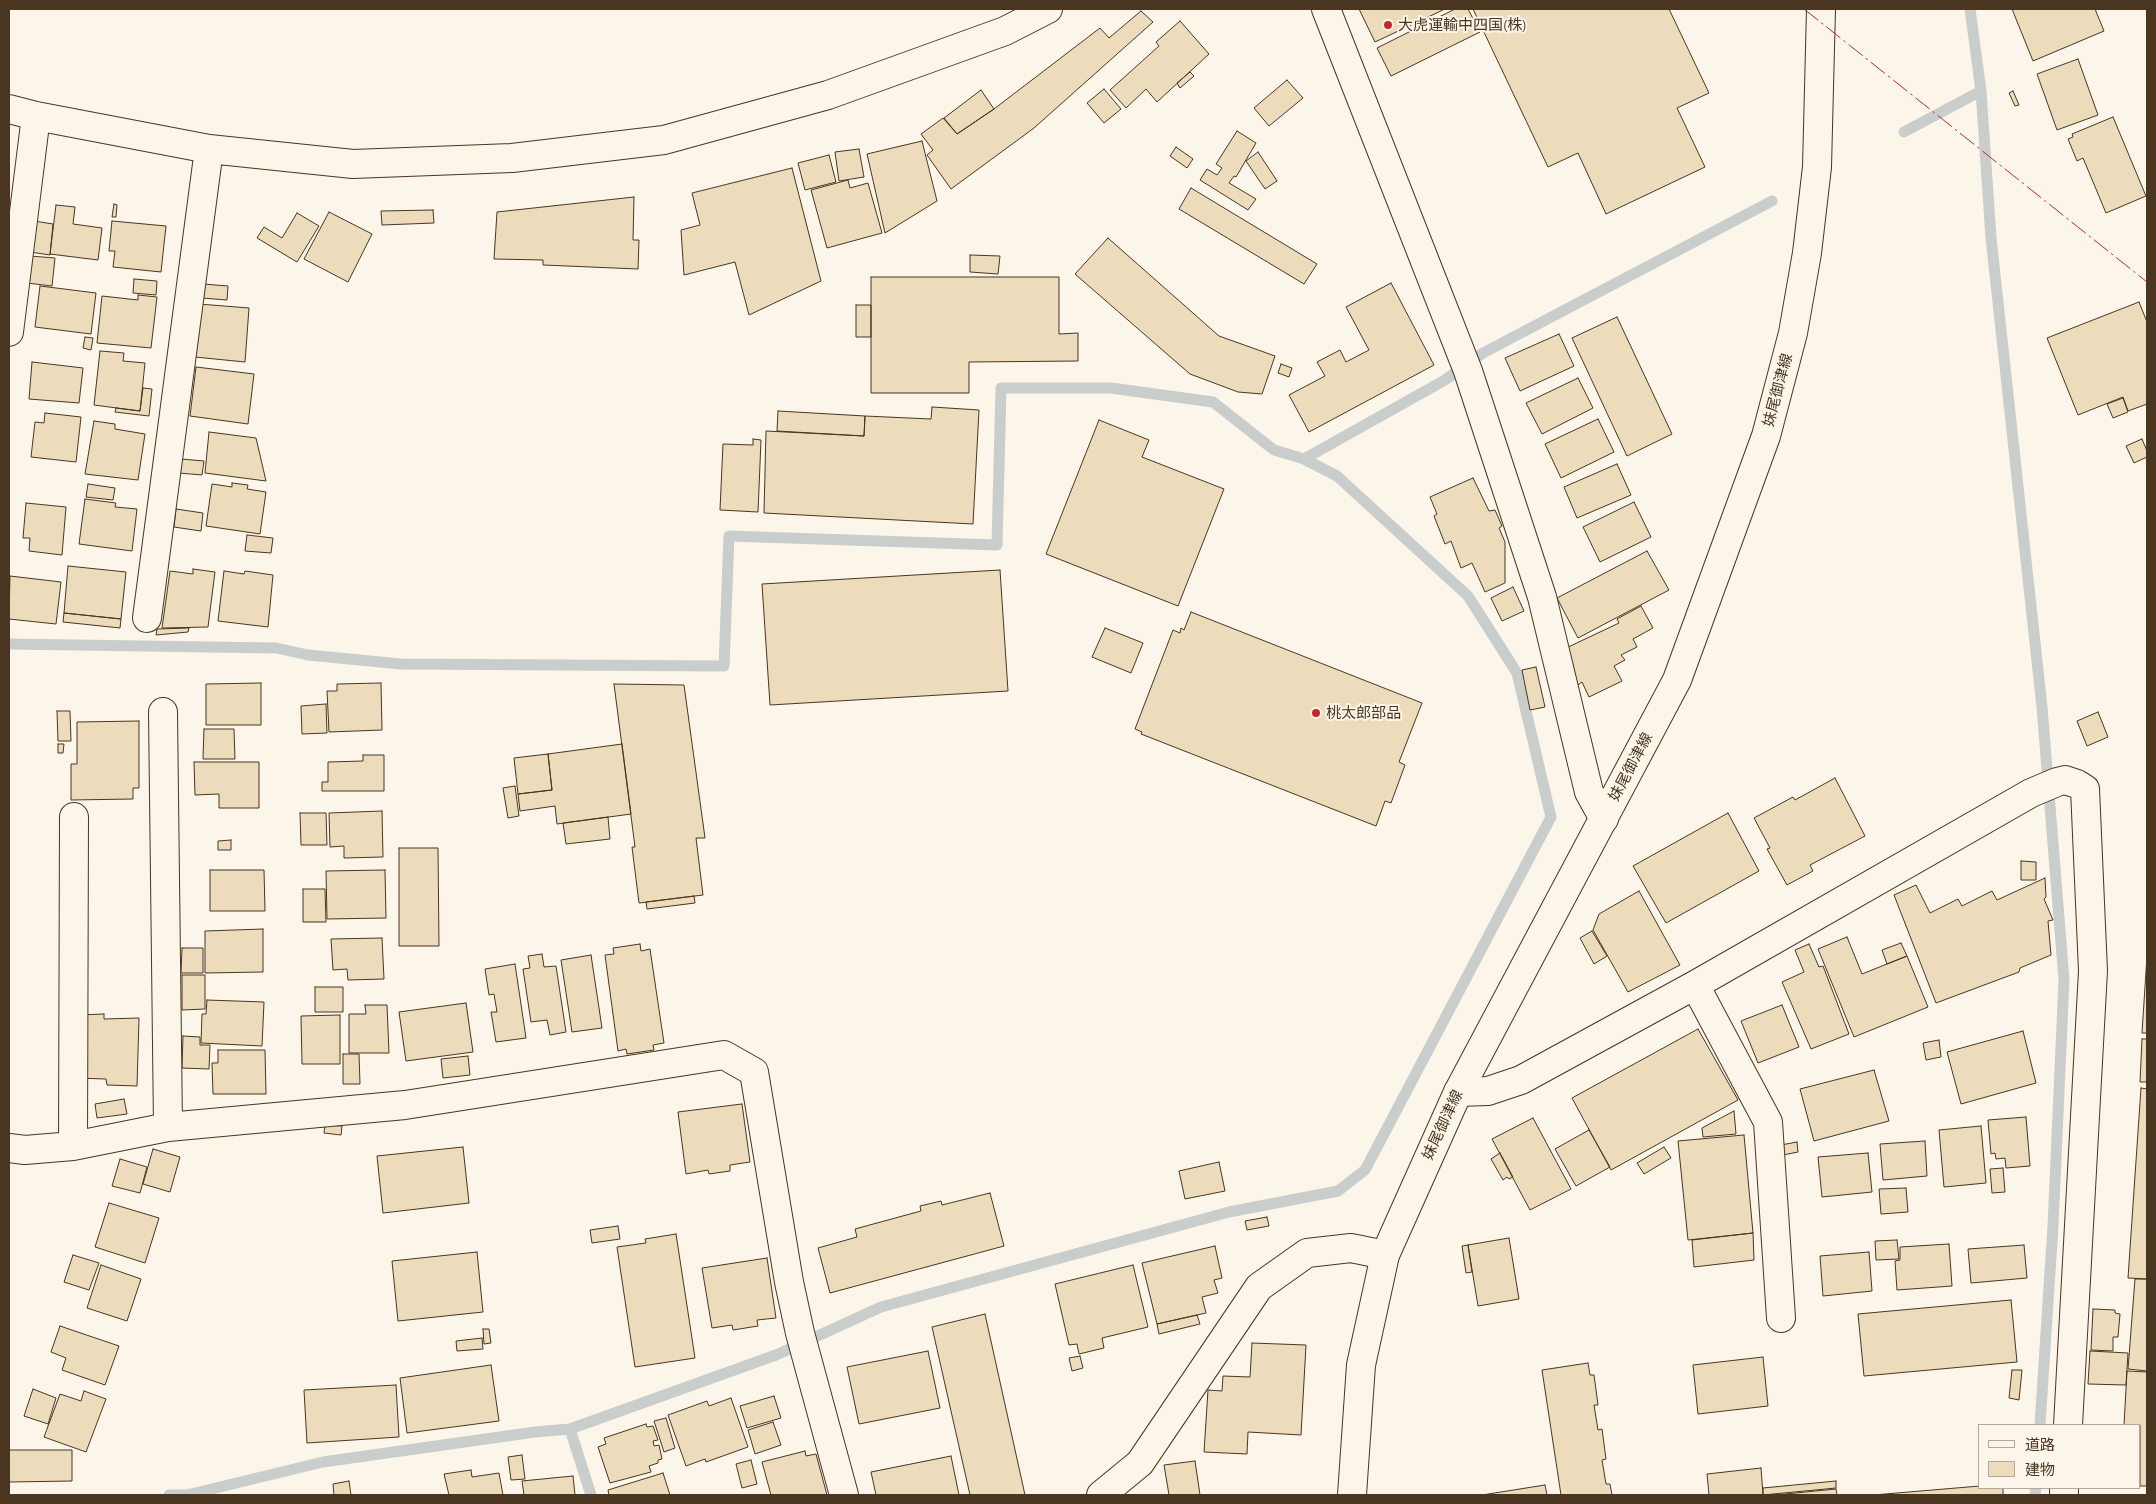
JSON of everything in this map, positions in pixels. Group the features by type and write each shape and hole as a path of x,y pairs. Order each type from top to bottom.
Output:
{"street":[{"path":"9,109 36,116 209,149 353,164 512,158 664,140 828,95 1005,31 1048,9"},
{"path":"1326,9 1465,363 1542,596 1589,792 1604,819"},
{"name":"妹尾御津線","path":"1352,1495 1361,1365 1385,1255 1458,1092 1677,680 1766,436 1793,334 1807,253 1817,168 1822,9"},
{"path":"9,332 36,116"},
{"path":"147,618 209,149"},
{"path":"163,712 168,1127"},
{"path":"1458,1092 1488,1091 1521,1080 1695,986 2050,784 2065,780 2077,784 2085,789 2093,971 2068,1424"},
{"path":"73,1146 74,817"},
{"path":"1695,986 1768,1122 1782,1318"},
{"path":"9,1148 25,1150 73,1146 168,1127 405,1105 724,1055 754,1072 800,1333 844,1495"},
{"path":"1101,1495 1140,1463 1259,1287 1307,1252 1350,1248 1385,1255"}],"building":[{"name":"大虎運輸中四国(株)","path":"1359,9 1445,9 1375,42"},
{"path":"1455,9 1468,9 1480,32 1391,76 1377,48"},
{"path":"1473,9 1669,9 1709,93 1677,108 1705,167 1606,214 1578,153 1548,167"},
{"path":"2012,9 2095,9 2104,31 2033,61"},
{"path":"1141,11 1153,22 1034,128 951,189 927,155 933,150 921,134 943,118 957,134 994,109 1100,28 1109,38"},
{"path":"1180,21 1209,54 1157,102 1146,89 1126,108 1110,90 1159,46 1156,42"},
{"path":"2078,59 2098,115 2057,130 2037,74"},
{"path":"1190,72 1194,76 1180,88 1177,83"},
{"path":"1287,80 1303,98 1269,126 1254,108"},
{"path":"1104,89 1121,109 1104,123 1087,103"},
{"path":"981,90 994,109 957,134 944,118"},
{"path":"2013,91 2019,105 2015,106 2009,93"},
{"path":"2113,117 2146,196 2106,213 2083,158 2077,161 2068,139 2073,137 2072,134"},
{"path":"1237,131 1256,143 1236,177 1234,176 1229,183 1256,199 1248,210 1200,180 1207,169 1217,175 1222,168 1216,164"},
{"path":"922,141 937,201 885,233 867,154"},
{"path":"1176,147 1193,159 1187,168 1170,156"},
{"path":"859,149 864,177 839,181 835,152"},
{"path":"1258,152 1277,181 1265,189 1246,161"},
{"path":"829,155 836,182 805,190 798,163"},
{"path":"792,168 821,281 749,315 735,262 684,275 681,230 700,225 692,193"},
{"path":"848,180 850,188 868,183 882,233 827,248 811,190"},
{"path":"1191,188 1317,264 1304,284 1179,209"},
{"path":"634,197 633,240 639,240 638,269 543,265 543,260 494,259 497,212"},
{"path":"114,204 117,205 116,217 112,217"},
{"path":"56,205 75,207 73,224 102,228 98,260 50,254"},
{"path":"433,210 434,223 382,225 381,211"},
{"path":"329,212 372,234 348,282 304,259"},
{"path":"297,213 319,226 297,262 257,238 264,227 282,238"},
{"path":"34,221 53,224 50,255 30,252"},
{"path":"112,221 166,226 161,272 113,267 115,251 109,251"},
{"path":"1108,238 1219,336 1275,356 1262,394 1238,392 1190,374 1075,274"},
{"path":"970,255 1000,256 998,274 970,272"},
{"path":"30,256 55,258 52,286 27,283"},
{"path":"871,277 1059,277 1059,334 1078,333 1078,361 969,362 969,393 871,393"},
{"path":"134,279 157,281 156,295 133,293"},
{"path":"1391,283 1434,365 1309,432 1289,395 1325,376 1317,362 1340,350 1346,362 1369,350 1346,307"},
{"path":"203,284 228,286 227,300 202,298"},
{"path":"40,286 96,293 91,334 35,327"},
{"path":"138,295 157,297 151,348 97,343 102,296 138,300"},
{"path":"2139,302 2147,322 2147,404 2128,411 2123,397 2078,415 2047,338"},
{"path":"199,304 249,308 245,362 195,357"},
{"path":"856,305 871,305 871,337 856,337"},
{"path":"1617,317 1672,434 1627,456 1572,338"},
{"path":"1559,334 1574,366 1520,391 1505,358"},
{"path":"85,337 93,338 91,350 83,348"},
{"path":"100,351 124,353 123,361 145,363 140,411 94,405"},
{"path":"32,362 83,368 79,403 29,399"},
{"path":"1281,364 1292,368 1289,377 1278,373"},
{"path":"196,367 254,374 248,424 190,416"},
{"path":"1578,378 1593,408 1542,434 1526,403"},
{"path":"143,388 152,389 149,416 115,412 116,408 140,411"},
{"path":"2123,398 2128,412 2113,418 2107,404"},
{"path":"932,407 979,410 973,524 764,513 766,431 864,436 865,416 931,419"},
{"path":"778,411 865,416 864,436 777,431"},
{"path":"45,413 81,417 76,462 31,457 35,422 44,423"},
{"path":"1598,419 1614,452 1561,478 1545,444"},
{"path":"1099,420 1149,440 1142,457 1224,489 1178,606 1046,554"},
{"path":"94,421 115,424 115,429 145,434 138,480 85,474"},
{"path":"209,432 256,438 266,481 205,473"},
{"path":"753,439 761,440 758,512 720,510 723,444 753,445"},
{"path":"2142,439 2147,451 2147,457 2134,463 2126,446"},
{"path":"181,459 204,461 202,475 179,473"},
{"path":"1617,464 1631,495 1577,518 1564,487"},
{"path":"1473,478 1489,511 1495,510 1502,526 1499,528 1505,542 1505,583 1485,592 1472,563 1461,568 1451,541 1445,544 1434,516 1437,514 1430,497"},
{"path":"232,483 248,485 247,489 266,492 260,534 206,526 212,484 232,487"},
{"path":"88,484 115,488 113,500 86,497"},
{"path":"85,499 116,503 115,507 137,509 132,551 79,544"},
{"path":"1634,502 1651,537 1600,562 1583,527"},
{"path":"26,503 66,507 62,555 29,551 30,538 23,538"},
{"path":"176,509 203,513 201,531 174,527"},
{"path":"247,535 273,538 271,553 245,551"},
{"path":"1647,551 1669,590 1578,638 1557,598"},
{"path":"68,566 126,572 121,619 64,613"},
{"path":"193,569 215,572 208,627 162,628 170,571 193,574"},
{"path":"1000,570 1008,691 770,705 762,584"},
{"path":"224,571 244,574 245,571 273,575 268,627 218,621"},
{"path":"10,576 61,582 56,624 9,619"},
{"path":"1513,587 1524,611 1502,621 1491,598"},
{"path":"1641,606 1653,628 1633,639 1637,647 1621,655 1625,660 1614,666 1622,681 1589,697 1582,682 1578,685 1567,664 1564,649 1619,623 1617,619"},
{"path":"1191,612 1422,703 1399,762 1405,765 1391,803 1385,801 1376,826 1141,734 1142,732 1135,729 1173,630 1180,633 1181,628 1184,630"},
{"path":"64,613 121,619 120,628 63,622"},
{"path":"189,628 188,632 156,635 157,629"},
{"path":"1105,628 1143,643 1131,673 1092,657"},
{"path":"1536,667 1545,707 1530,710 1522,670"},
{"path":"261,683 261,725 206,725 206,684"},
{"path":"381,683 382,730 329,732 327,691 337,691 337,684"},
{"path":"614,684 684,685 705,838 696,838 703,895 639,903 632,847 635,847"},
{"path":"326,704 327,733 302,734 301,706"},
{"path":"57,711 70,711 71,741 58,741"},
{"path":"2098,712 2108,737 2087,746 2077,721"},
{"path":"139,721 139,788 133,788 133,799 71,800 71,764 77,764 77,722"},
{"path":"204,729 234,729 235,759 203,759"},
{"path":"58,744 64,744 63,753 58,753"},
{"path":"622,744 631,814 557,824 555,806 520,811 518,794 552,790 548,754"},
{"path":"548,754 552,790 518,794 514,758"},
{"path":"363,755 384,755 384,791 322,791 322,782 328,782 328,762 363,761"},
{"path":"194,762 259,762 259,808 219,808 219,794 195,795"},
{"path":"1835,778 1865,836 1810,865 1813,871 1787,885 1767,849 1770,848 1754,818 1793,797 1795,800"},
{"path":"515,786 519,816 508,818 503,788"},
{"path":"382,811 383,857 344,858 344,846 330,847 329,813"},
{"path":"300,813 326,813 327,845 301,845"},
{"path":"1728,813 1759,871 1666,923 1633,866"},
{"path":"608,817 610,839 566,844 563,823"},
{"path":"231,840 231,850 218,850 218,841"},
{"path":"399,848 438,848 439,946 399,946"},
{"path":"2021,861 2036,862 2036,880 2021,880"},
{"path":"210,870 264,870 265,911 210,911"},
{"path":"385,870 386,918 327,919 326,871"},
{"path":"2045,878 2046,897 2044,899 2053,920 2048,921 2051,955 2020,968 2019,972 1936,1003 1894,895 1916,885 1930,913 1958,899 1962,906 1992,891 1997,900"},
{"path":"303,889 325,889 326,922 303,922"},
{"path":"1639,891 1680,965 1628,992 1593,930 1599,914"},
{"path":"694,896 695,903 647,909 646,902"},
{"path":"263,929 263,972 205,973 205,931"},
{"path":"1592,931 1607,956 1594,964 1580,938"},
{"path":"1847,937 1862,974 1907,956 1928,1007 1854,1037 1818,949"},
{"path":"382,938 384,979 348,980 347,969 333,970 331,939"},
{"path":"1901,943 1907,956 1887,964 1882,950"},
{"path":"640,944 641,951 650,949 664,1043 653,1045 654,1050 627,1054 626,1049 618,1051 605,955 614,954 613,948"},
{"path":"1809,944 1819,967 1823,966 1849,1034 1811,1049 1782,982 1804,972 1795,950"},
{"path":"182,948 203,948 203,973 181,973"},
{"path":"542,954 544,967 556,966 566,1032 550,1035 547,1020 531,1022 523,969 530,968 528,956"},
{"path":"591,955 602,1028 572,1032 561,960"},
{"path":"2147,956 2147,1033 2142,1033"},
{"path":"515,964 526,1038 496,1042 491,1012 497,1012 494,994 489,995 485,969"},
{"path":"182,975 205,975 205,1009 182,1010"},
{"path":"315,987 343,987 343,1012 315,1012"},
{"path":"207,1000 264,1002 262,1046 201,1043 202,1014 206,1014"},
{"path":"466,1003 473,1052 406,1061 399,1012"},
{"path":"365,1005 387,1005 389,1053 349,1053 349,1014 366,1014"},
{"path":"1782,1005 1799,1047 1758,1063 1741,1021"},
{"path":"104,1014 104,1019 139,1018 137,1086 107,1085 106,1079 75,1078 79,1015"},
{"path":"340,1015 340,1064 302,1064 301,1016"},
{"path":"1698,1029 1738,1100 1611,1170 1572,1098"},
{"path":"2023,1031 2036,1083 1961,1104 1947,1052"},
{"path":"183,1036 200,1037 200,1045 210,1045 209,1069 182,1068"},
{"path":"2142,1039 2147,1039 2147,1082 2140,1082"},
{"path":"1939,1040 1941,1057 1926,1060 1923,1043"},
{"path":"218,1050 265,1050 266,1094 213,1094 212,1063 218,1063"},
{"path":"343,1054 359,1054 360,1084 343,1084"},
{"path":"468,1056 470,1075 443,1078 441,1059"},
{"path":"1874,1070 1889,1121 1814,1141 1800,1089"},
{"path":"2141,1088 2147,1089 2147,1279 2128,1278"},
{"path":"124,1099 127,1114 97,1118 95,1104"},
{"path":"742,1104 750,1162 730,1165 730,1171 709,1174 708,1170 686,1174 678,1112"},
{"path":"1734,1111 1736,1134 1703,1137 1702,1128"},
{"path":"2026,1117 2030,1166 2006,1168 2005,1158 1996,1159 1995,1153 1991,1154 1988,1120"},
{"path":"1533,1118 1571,1189 1530,1210 1492,1139"},
{"path":"325,1125 342,1126 341,1135 324,1133"},
{"path":"1981,1126 1986,1183 1944,1187 1939,1130"},
{"path":"1589,1130 1610,1167 1576,1186 1555,1149"},
{"path":"1744,1135 1753,1233 1688,1240 1678,1141"},
{"path":"1925,1141 1927,1176 1883,1180 1880,1144"},
{"path":"1797,1142 1798,1152 1783,1155 1781,1145"},
{"path":"463,1147 469,1203 383,1213 377,1156"},
{"path":"1664,1147 1671,1158 1644,1174 1637,1163"},
{"path":"153,1149 180,1157 170,1192 143,1184"},
{"path":"1500,1153 1513,1177 1509,1179 1507,1177 1503,1180 1491,1159"},
{"path":"1868,1153 1872,1192 1822,1197 1818,1157"},
{"path":"120,1159 147,1167 140,1193 112,1186"},
{"path":"1219,1162 1225,1191 1185,1199 1179,1171"},
{"path":"2003,1168 2005,1192 1992,1193 1990,1169"},
{"path":"1906,1188 1908,1212 1881,1214 1879,1189"},
{"path":"990,1193 1004,1246 830,1293 818,1248 857,1237 855,1229 921,1211 920,1206 941,1201 942,1205"},
{"path":"109,1203 159,1218 145,1263 95,1247"},
{"path":"1267,1217 1269,1226 1247,1230 1245,1221"},
{"path":"618,1226 620,1239 592,1243 590,1230"},
{"path":"1753,1233 1754,1260 1694,1267 1692,1240"},
{"path":"676,1234 695,1358 635,1367 617,1247 646,1243 645,1239"},
{"path":"1509,1238 1519,1299 1478,1306 1468,1245"},
{"path":"1897,1240 1899,1259 1876,1260 1875,1241"},
{"path":"1949,1244 1952,1286 1897,1290 1895,1261 1900,1260 1900,1247"},
{"path":"1468,1245 1472,1272 1466,1273 1462,1246"},
{"path":"2024,1245 2027,1278 1971,1283 1968,1249"},
{"path":"1215,1246 1222,1278 1214,1280 1218,1293 1202,1297 1206,1313 1157,1324 1142,1263"},
{"path":"477,1252 483,1312 398,1321 392,1261"},
{"path":"1869,1252 1872,1291 1823,1296 1820,1256"},
{"path":"73,1255 99,1263 89,1290 64,1282"},
{"path":"767,1258 776,1318 757,1320 758,1326 733,1330 732,1325 712,1328 702,1268"},
{"path":"101,1265 141,1279 127,1321 87,1308"},
{"path":"1133,1265 1148,1327 1102,1338 1104,1348 1079,1354 1077,1344 1069,1345 1055,1284"},
{"path":"2135,1279 2147,1279 2147,1371 2128,1369"},
{"path":"2011,1300 2017,1362 1864,1376 1858,1314"},
{"path":"2093,1309 2115,1310 2115,1313 2120,1314 2118,1337 2113,1337 2113,1351 2091,1350"},
{"path":"985,1314 1025,1495 970,1495 932,1327"},
{"path":"1197,1315 1200,1324 1159,1334 1157,1324"},
{"path":"60,1326 119,1346 105,1385 62,1370 66,1358 51,1352"},
{"path":"483,1329 489,1329 491,1343 484,1344"},
{"path":"482,1338 483,1349 457,1351 456,1341"},
{"path":"1252,1343 1306,1345 1301,1435 1248,1432 1247,1454 1204,1452 1208,1390 1222,1391 1223,1376 1250,1377"},
{"path":"928,1351 940,1408 859,1424 847,1367"},
{"path":"2090,1351 2128,1353 2126,1385 2088,1384"},
{"path":"1080,1356 1083,1368 1072,1371 1069,1358"},
{"path":"1763,1357 1768,1406 1698,1414 1693,1365"},
{"path":"1588,1363 1590,1375 1594,1375 1598,1405 1594,1405 1598,1430 1602,1429 1606,1459 1602,1460 1606,1484 1610,1484 1612,1495 1561,1495 1542,1370"},
{"path":"491,1365 499,1421 407,1433 400,1378"},
{"path":"2012,1370 2022,1370 2019,1400 2009,1398"},
{"path":"2127,1371 2147,1372 2147,1486 2141,1486 2141,1424 2124,1424"},
{"path":"396,1385 399,1437 307,1443 304,1390"},
{"path":"33,1389 56,1398 48,1424 24,1416"},
{"path":"84,1391 106,1399 86,1452 44,1437 60,1394 81,1401"},
{"path":"774,1396 781,1418 747,1428 740,1406"},
{"path":"731,1398 748,1447 706,1462 705,1459 686,1466 668,1415 707,1401 709,1406"},
{"path":"666,1418 675,1448 664,1452 654,1421"},
{"path":"773,1422 781,1445 755,1454 748,1430"},
{"path":"646,1424 647,1427 653,1426 658,1440 653,1441 654,1446 659,1445 662,1459 658,1460 658,1463 649,1466 651,1472 610,1483 598,1447 606,1444 604,1438"},
{"path":"9,1450 72,1450 72,1481 9,1482"},
{"path":"805,1451 806,1456 816,1454 827,1495 771,1495 762,1462"},
{"path":"522,1455 525,1479 511,1480 508,1457"},
{"path":"951,1456 959,1495 876,1495 871,1472"},
{"path":"751,1460 757,1484 742,1488 736,1464"},
{"path":"1195,1461 1200,1495 1169,1495 1164,1465"},
{"path":"1761,1468 1763,1495 1709,1495 1707,1474"},
{"path":"471,1470 472,1477 499,1473 503,1495 449,1495 444,1474"},
{"path":"663,1473 670,1495 609,1495 608,1490"},
{"path":"573,1476 575,1495 524,1495 522,1481"},
{"path":"349,1481 351,1495 334,1495 333,1484"},
{"path":"1836,1481 1836,1488 1763,1495 1763,1488"},
{"path":"1545,1485 1547,1495 1482,1495"},
{"path":"1978,1486 1978,1489 2003,1489 2003,1495 1873,1495"},
{"path":"1836,1489 1837,1495 1775,1495"}],"waterway":[{"path":"1970,9 1981,91 1991,238 2042,707 2064,980 2053,1226 2040,1424"},
{"path":"1904,132 1981,91"},
{"path":"1304,459 1445,380 1483,353 1772,201"},
{"path":"9,644 276,648 308,655 401,664 724,666 729,536 997,545 1001,388 1111,388 1213,402 1274,450 1304,459 1337,476 1468,596 1517,673 1551,817 1365,1170 1338,1191 1229,1212 881,1307 776,1355 570,1429"},
{"path":"169,1495 187,1495 323,1462 535,1432 570,1429 591,1495"},
{"path":"2035,1495 2036,1489"}],"power":[{"path":"1804,9 2147,282"}],"place":[{"name":"大虎運輸中四国(株)","path":"1388,25"},
{"name":"桃太郎部品","path":"1316,713"}]}
